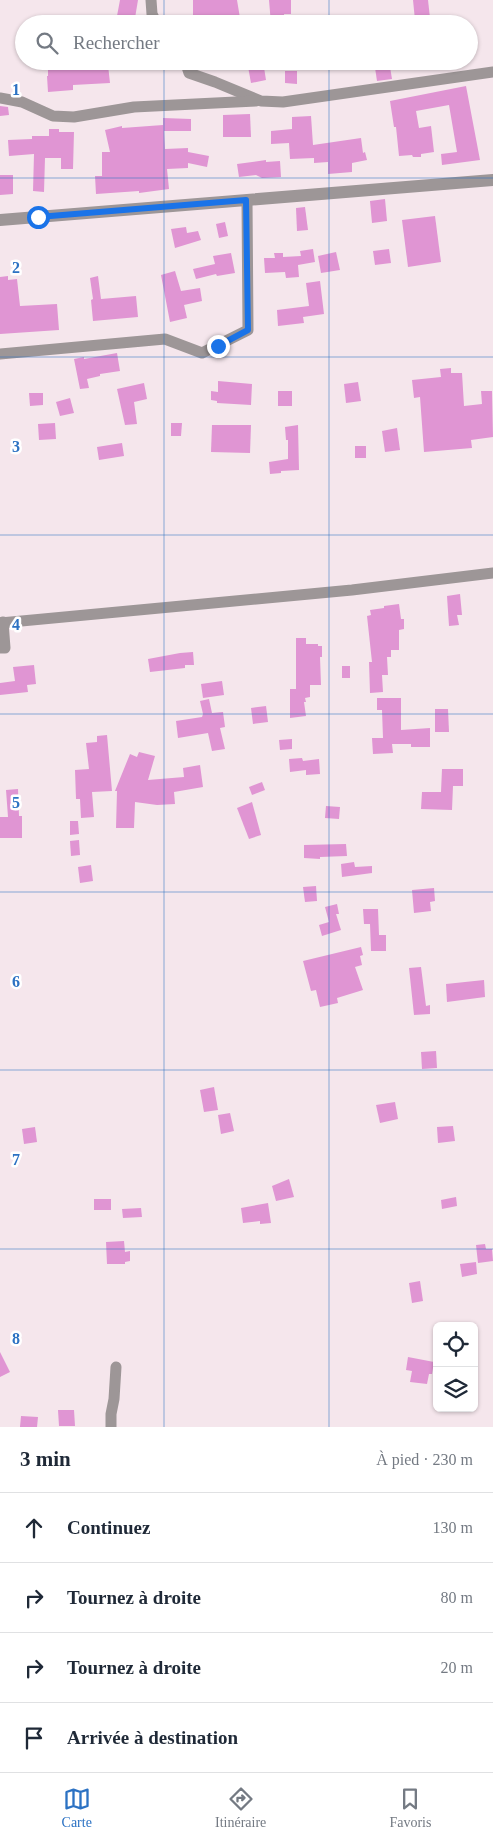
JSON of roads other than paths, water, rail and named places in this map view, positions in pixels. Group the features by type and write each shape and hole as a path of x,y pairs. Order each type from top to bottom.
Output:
{"street":[{"path":"151,0 152,15"},
{"path":"188,70 189,73 261,101"},
{"path":"0,98 22,102 53,116 74,117 134,107 261,101 283,102 493,72"},
{"path":"0,220 493,180"},
{"path":"0,354 165,339 202,353 248,330 246,200"},
{"path":"0,648 5,648 2,622 352,590 493,573"},
{"path":"111,1427 116,1367"}]}
